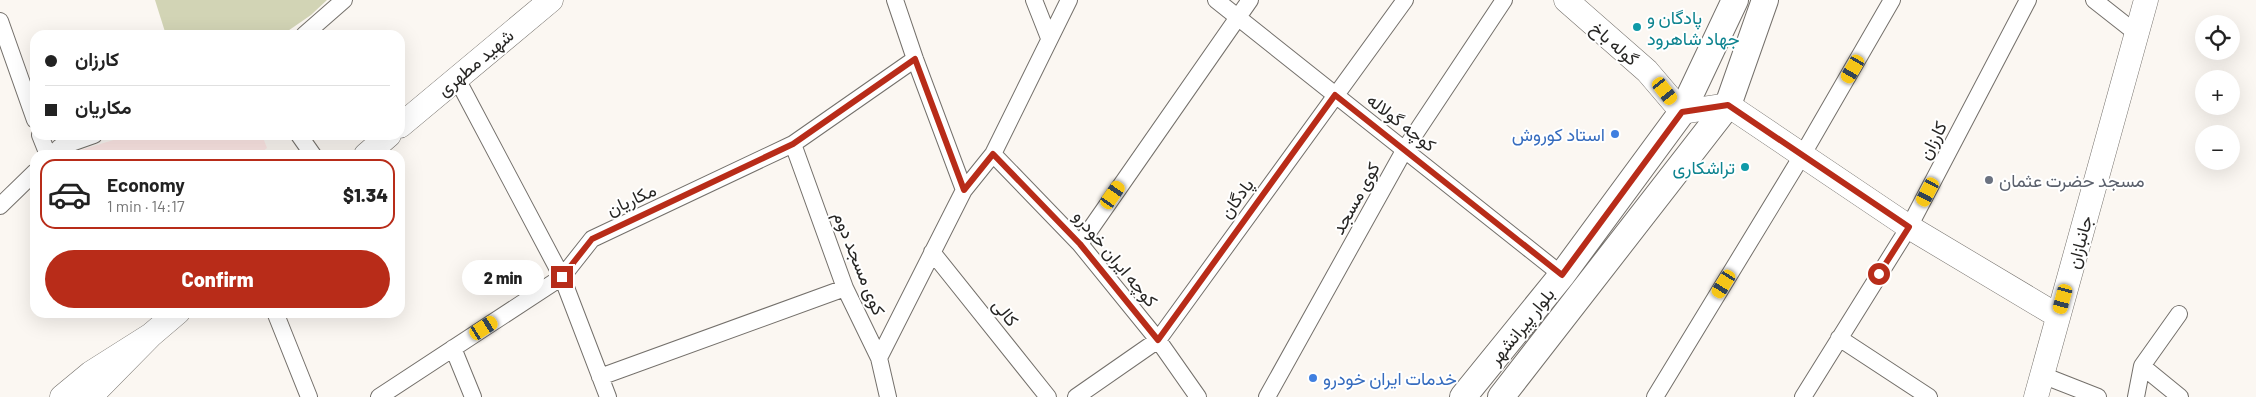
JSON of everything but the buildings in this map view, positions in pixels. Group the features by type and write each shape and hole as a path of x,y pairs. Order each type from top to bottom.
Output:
{"main road":[{"name":"بلوار پیرانشهر","path":"1463,397 1562,275 1682,112 1735,0"},
{"name":"بلوار پیرانشهر","path":"1504,396 1728,105 1765,0"}],"street":[{"path":"310,30 344,0"},
{"name":"شهید مطهری","path":"405,122 456,77 551,0"},
{"path":"895,0 964,190"},
{"path":"1034,0 1049,38"},
{"path":"879,358 964,190 993,154 1069,0"},
{"name":"کوچه گولاله","path":"1216,0 1562,275"},
{"path":"1080,244 1250,0"},
{"name":"پادگان","path":"1076,397 1158,340 1405,0"},
{"name":"کوی مسجد","path":"1267,397 1405,149 1504,0"},
{"name":"گوله باخ","path":"1566,0 1647,71 1682,112"},
{"path":"1655,397 1803,154 1892,0"},
{"name":"کارزان","path":"1803,397 1909,227 2028,0"},
{"path":"2094,0 2136,33"},
{"name":"جانبازان","path":"2039,386 2146,0"},
{"path":"0,21 30,106"},
{"name":"مکاریان","path":"379,397 562,277 592,239 793,144 915,59"},
{"path":"456,77 562,277 608,397"},
{"path":"1682,112 1728,105 1909,227 2058,316"},
{"path":"57,150 60,147 80,140"},
{"path":"372,150 383,140"},
{"name":"کوی مسجد دوم","path":"793,144 845,288 879,358 888,397"},
{"name":"کوچه ایران خودرو","path":"993,154 1080,244 1158,340 1198,397"},
{"path":"0,206 30,177"},
{"name":"کالی","path":"932,252 1048,397"},
{"path":"600,377 845,288"},
{"path":"2136,397 2142,366 2179,314"},
{"path":"62,397 91,373 151,335 171,318"},
{"path":"277,318 309,397"},
{"path":"100,393 151,335"},
{"path":"1839,338 1929,397"},
{"path":"452,348 472,397"},
{"path":"2142,366 2180,397"},
{"path":"2039,386 2098,397"}],"shaded area":[{"path":"114,140 264,140 267,148 264,150 80,150"}],"green space":[{"path":"155,0 327,0 311,15 289,30 164,30"}],"place":[{"name":"پادگان و جهاد شاهرود","path":"1637,27"},
{"name":"استاد کوروش","path":"1615,134"},
{"name":"تراشکاری","path":"1745,167"},
{"name":"مسجد حضرت عثمان","path":"1989,180"},
{"name":"خدمات ایران خودرو","path":"1313,378"}],"route":[{"path":"562,277 592,239 793,144 915,59 964,190 993,154 1080,244 1158,340 1335,95 1562,275 1682,112 1728,105 1909,227 1879,274"}]}
